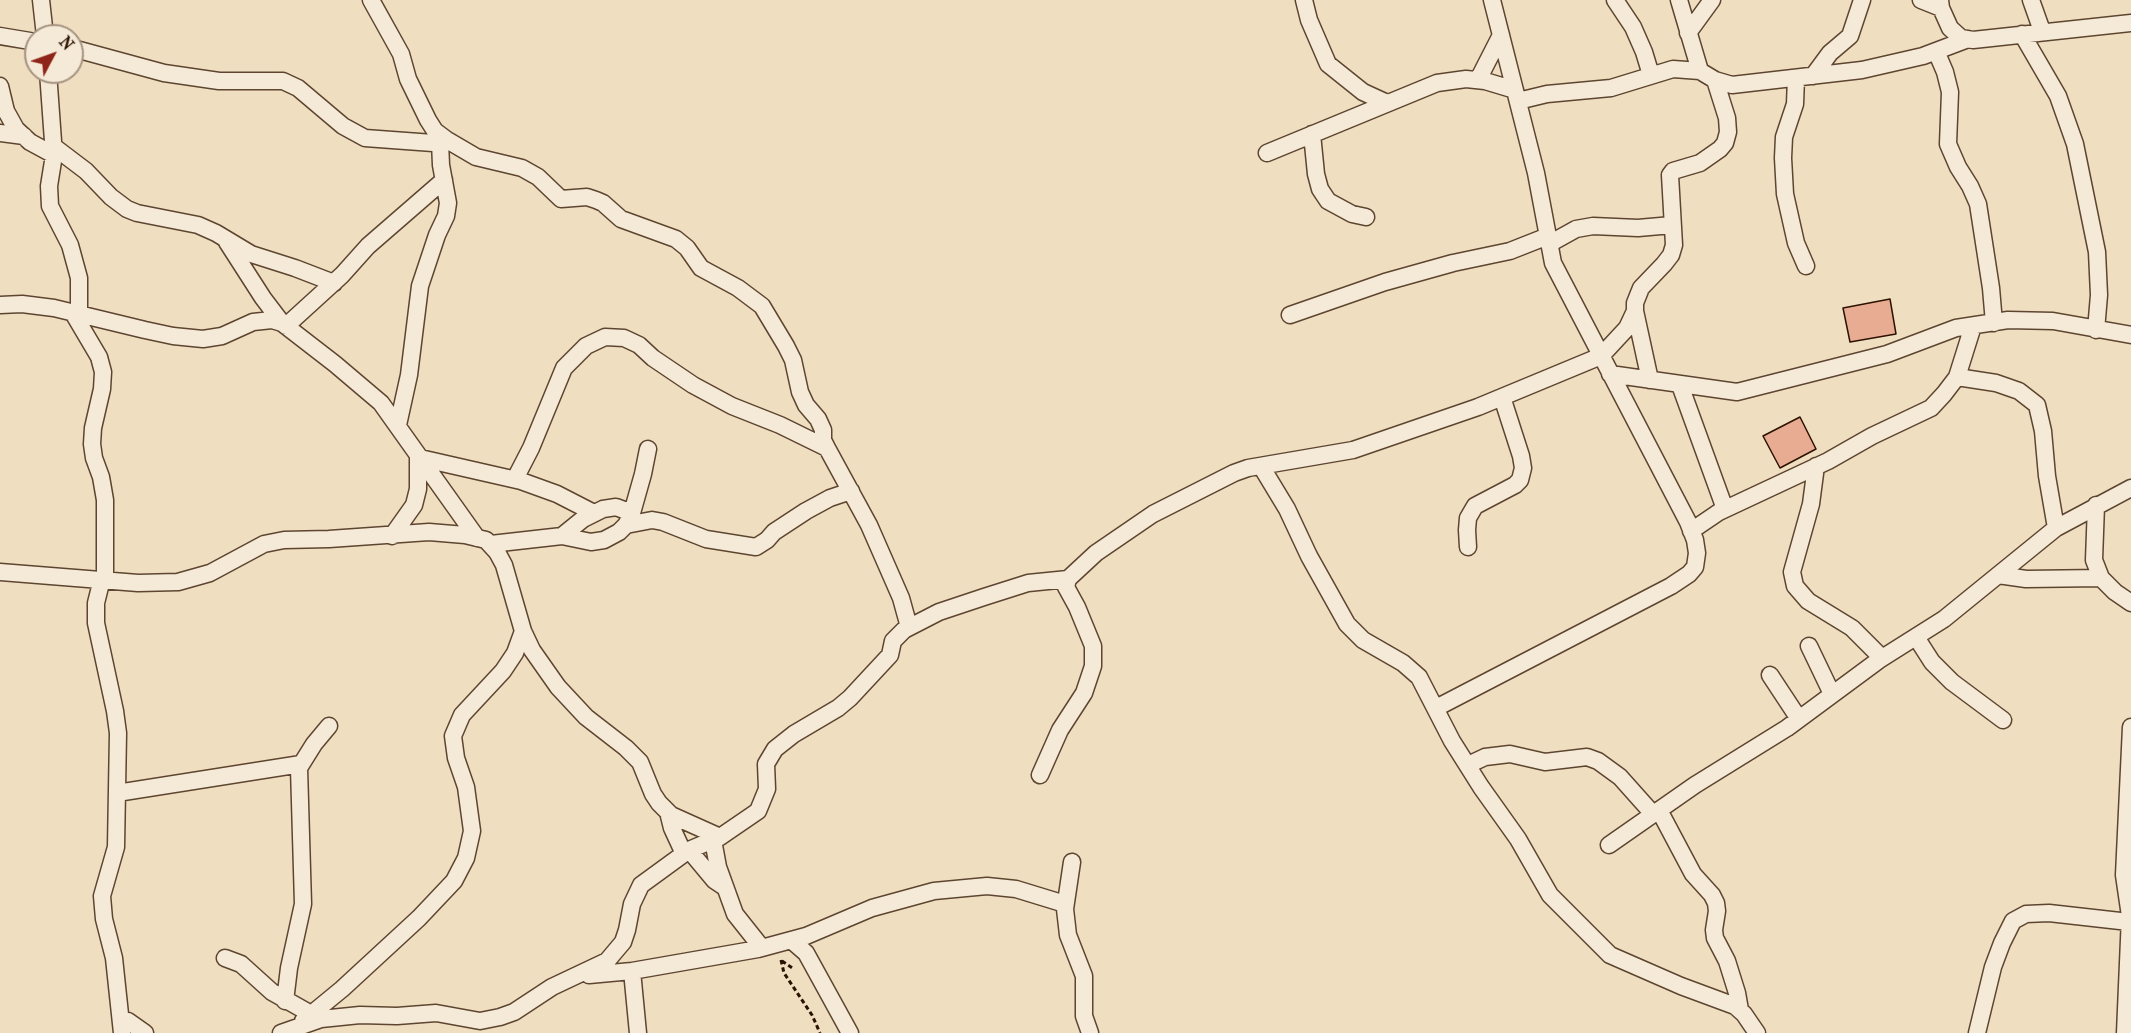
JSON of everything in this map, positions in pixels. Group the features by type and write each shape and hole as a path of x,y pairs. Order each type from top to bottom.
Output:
{"street":[{"path":"41,0 44,24"},
{"path":"371,0 401,54 408,79 428,120 445,142 476,157 522,168 538,177 561,199 587,197 603,202 621,219 676,239 687,248 701,268 738,288 762,306 793,360 800,392 806,405 818,419 823,430 823,440 851,491 893,579 909,627"},
{"path":"1304,0 1313,30 1329,64 1363,92 1387,103"},
{"path":"1436,708 1671,586 1695,567 1697,553 1691,531 1553,263 1536,173 1492,0"},
{"path":"1616,0 1634,27 1651,75"},
{"path":"1679,0 1700,71"},
{"path":"1688,33 1712,0"},
{"path":"1806,266 1796,243 1785,194 1784,137 1805,77 1850,36 1862,0"},
{"path":"1921,0 1940,4 1950,28 1961,38 1968,39 2131,23"},
{"path":"2031,0 2042,31"},
{"path":"1478,81 1501,34"},
{"path":"2022,34 2058,96 2075,144 2097,252 2099,295 2096,330"},
{"path":"0,36 24,40"},
{"path":"1267,153 1437,83 1478,81 1516,96 1611,88 1673,69 1700,71 1715,80 1732,85 1862,70 1923,56 1968,39"},
{"path":"84,51 164,73 219,81 283,81 298,88 343,126 365,138 445,142"},
{"path":"1936,51 1950,92 1951,117 1948,144 1978,204 1992,288 1994,322"},
{"path":"1650,380 1635,303 1641,288 1671,255 1674,245 1670,175 1673,171 1700,163 1725,143 1728,132 1727,118 1715,80"},
{"path":"48,84 54,150 49,186 50,206 69,245 79,278 76,314 99,357 103,372 92,444 105,500 104,580 96,603 96,623 118,733 116,847 102,896 104,919 114,957 122,1027"},
{"path":"0,86 6,111 16,129 30,142 54,150 86,171 127,209 198,225 224,237 251,254 295,267 334,283"},
{"path":"0,133 24,136"},
{"path":"1312,134 1320,189 1328,201 1352,214 1365,216"},
{"path":"398,425 409,375 420,286 447,209 448,195 444,180 445,142"},
{"path":"284,324 334,283 368,246 444,180"},
{"path":"1290,315 1385,282 1453,263 1510,251 1549,240 1576,229 1593,226 1638,228 1672,225"},
{"path":"224,237 263,298 284,324 381,403 504,565 523,632 532,650 558,687 586,717 640,762 653,794 668,812 717,838"},
{"path":"0,305 22,304 173,336 203,339 222,336 253,322 272,320 284,324"},
{"path":"1040,775 1060,730 1084,693 1093,666 1093,646 1066,587 1068,579 1096,553 1153,514 1217,480 1248,468 1353,450 1502,397 1601,356 1627,328 1635,311"},
{"path":"1611,374 1737,392 1887,354 1956,328 1994,322 2053,321 2131,335"},
{"path":"1691,531 1725,509 1931,408 1957,377 1973,326"},
{"path":"515,479 531,448 564,368 586,346 605,338 624,338 639,345 653,358 693,385 732,406 780,425 827,448"},
{"path":"1957,377 1996,383 2019,391 2037,405 2043,431 2047,476 2056,528"},
{"path":"1680,385 1725,509"},
{"path":"1468,547 1468,518 1476,506 1515,485 1520,480 1523,468 1502,397"},
{"path":"0,572 138,583 178,582 210,573 243,554 284,540 392,536 429,532 484,541 562,536 591,542 604,540 619,532 629,519 643,474 648,448"},
{"path":"419,456 515,479 557,494 594,513"},
{"path":"392,536 414,505 418,489 419,456"},
{"path":"1261,466 1287,509 1309,556 1347,624 1363,640 1403,663 1419,677 1452,741 1518,838 1550,896 1610,955 1681,986 1735,1006 1757,1033"},
{"path":"1816,466 1806,528 1797,550 1792,572 1795,586 1808,601 1852,628 1882,658"},
{"path":"1610,845 1695,785 1799,719 1882,658 1944,619 2056,528 2131,488"},
{"path":"562,536 583,519 603,508 616,507 629,519 663,522 706,539 756,547 806,510 851,491"},
{"path":"2096,505 2094,560 2101,578 2131,603"},
{"path":"1998,575 2026,579 2101,578"},
{"path":"288,1031 321,1019 360,1015 398,1016 435,1013 480,1021 500,1017 514,1012 552,987 608,961 623,942 632,904 641,885 686,852 717,838 758,811 767,789 766,764 774,749 850,698 890,655 893,641 909,627 939,612 1028,583 1068,579"},
{"path":"288,1031 342,989 419,918 454,881 466,858 472,831 466,787 456,758 453,736 462,715 503,671 515,653 523,632"},
{"path":"1916,637 1932,662 1952,682 2003,720"},
{"path":"1809,646 1832,694"},
{"path":"1770,675 1799,719"},
{"path":"285,1001 289,968 303,904 299,768 329,726"},
{"path":"2126,1033 2130,918 2124,875 2129,809 2131,727"},
{"path":"1468,765 1485,757 1510,754 1545,762 1587,757 1598,761 1620,777 1656,812 1693,874 1712,895 1717,911 1715,938 1727,961 1740,1010"},
{"path":"117,793 301,764"},
{"path":"668,812 672,828 686,852 714,880 724,886"},
{"path":"717,838 718,867 735,914 762,948"},
{"path":"1072,862 1065,904 1068,935 1084,976 1084,1016 1090,1033"},
{"path":"579,976 632,971 762,948 806,936 872,908 934,891 987,886 1016,889 1065,904"},
{"path":"1977,1033 1993,967 2013,921 2026,914 2049,912 2130,918"},
{"path":"791,940 806,953 850,1033"},
{"path":"225,958 242,964 272,992 311,1014"},
{"path":"632,971 638,1033"},
{"path":"493,1033 500,1017"},
{"path":"122,1027 128,1021 145,1033"}],"path":[{"path":"781,960 784,973 812,1015 820,1033"}],"building":[{"path":"1890,299 1896,334 1850,342 1843,308"},
{"path":"1800,417 1816,449 1780,468 1763,436"}]}
